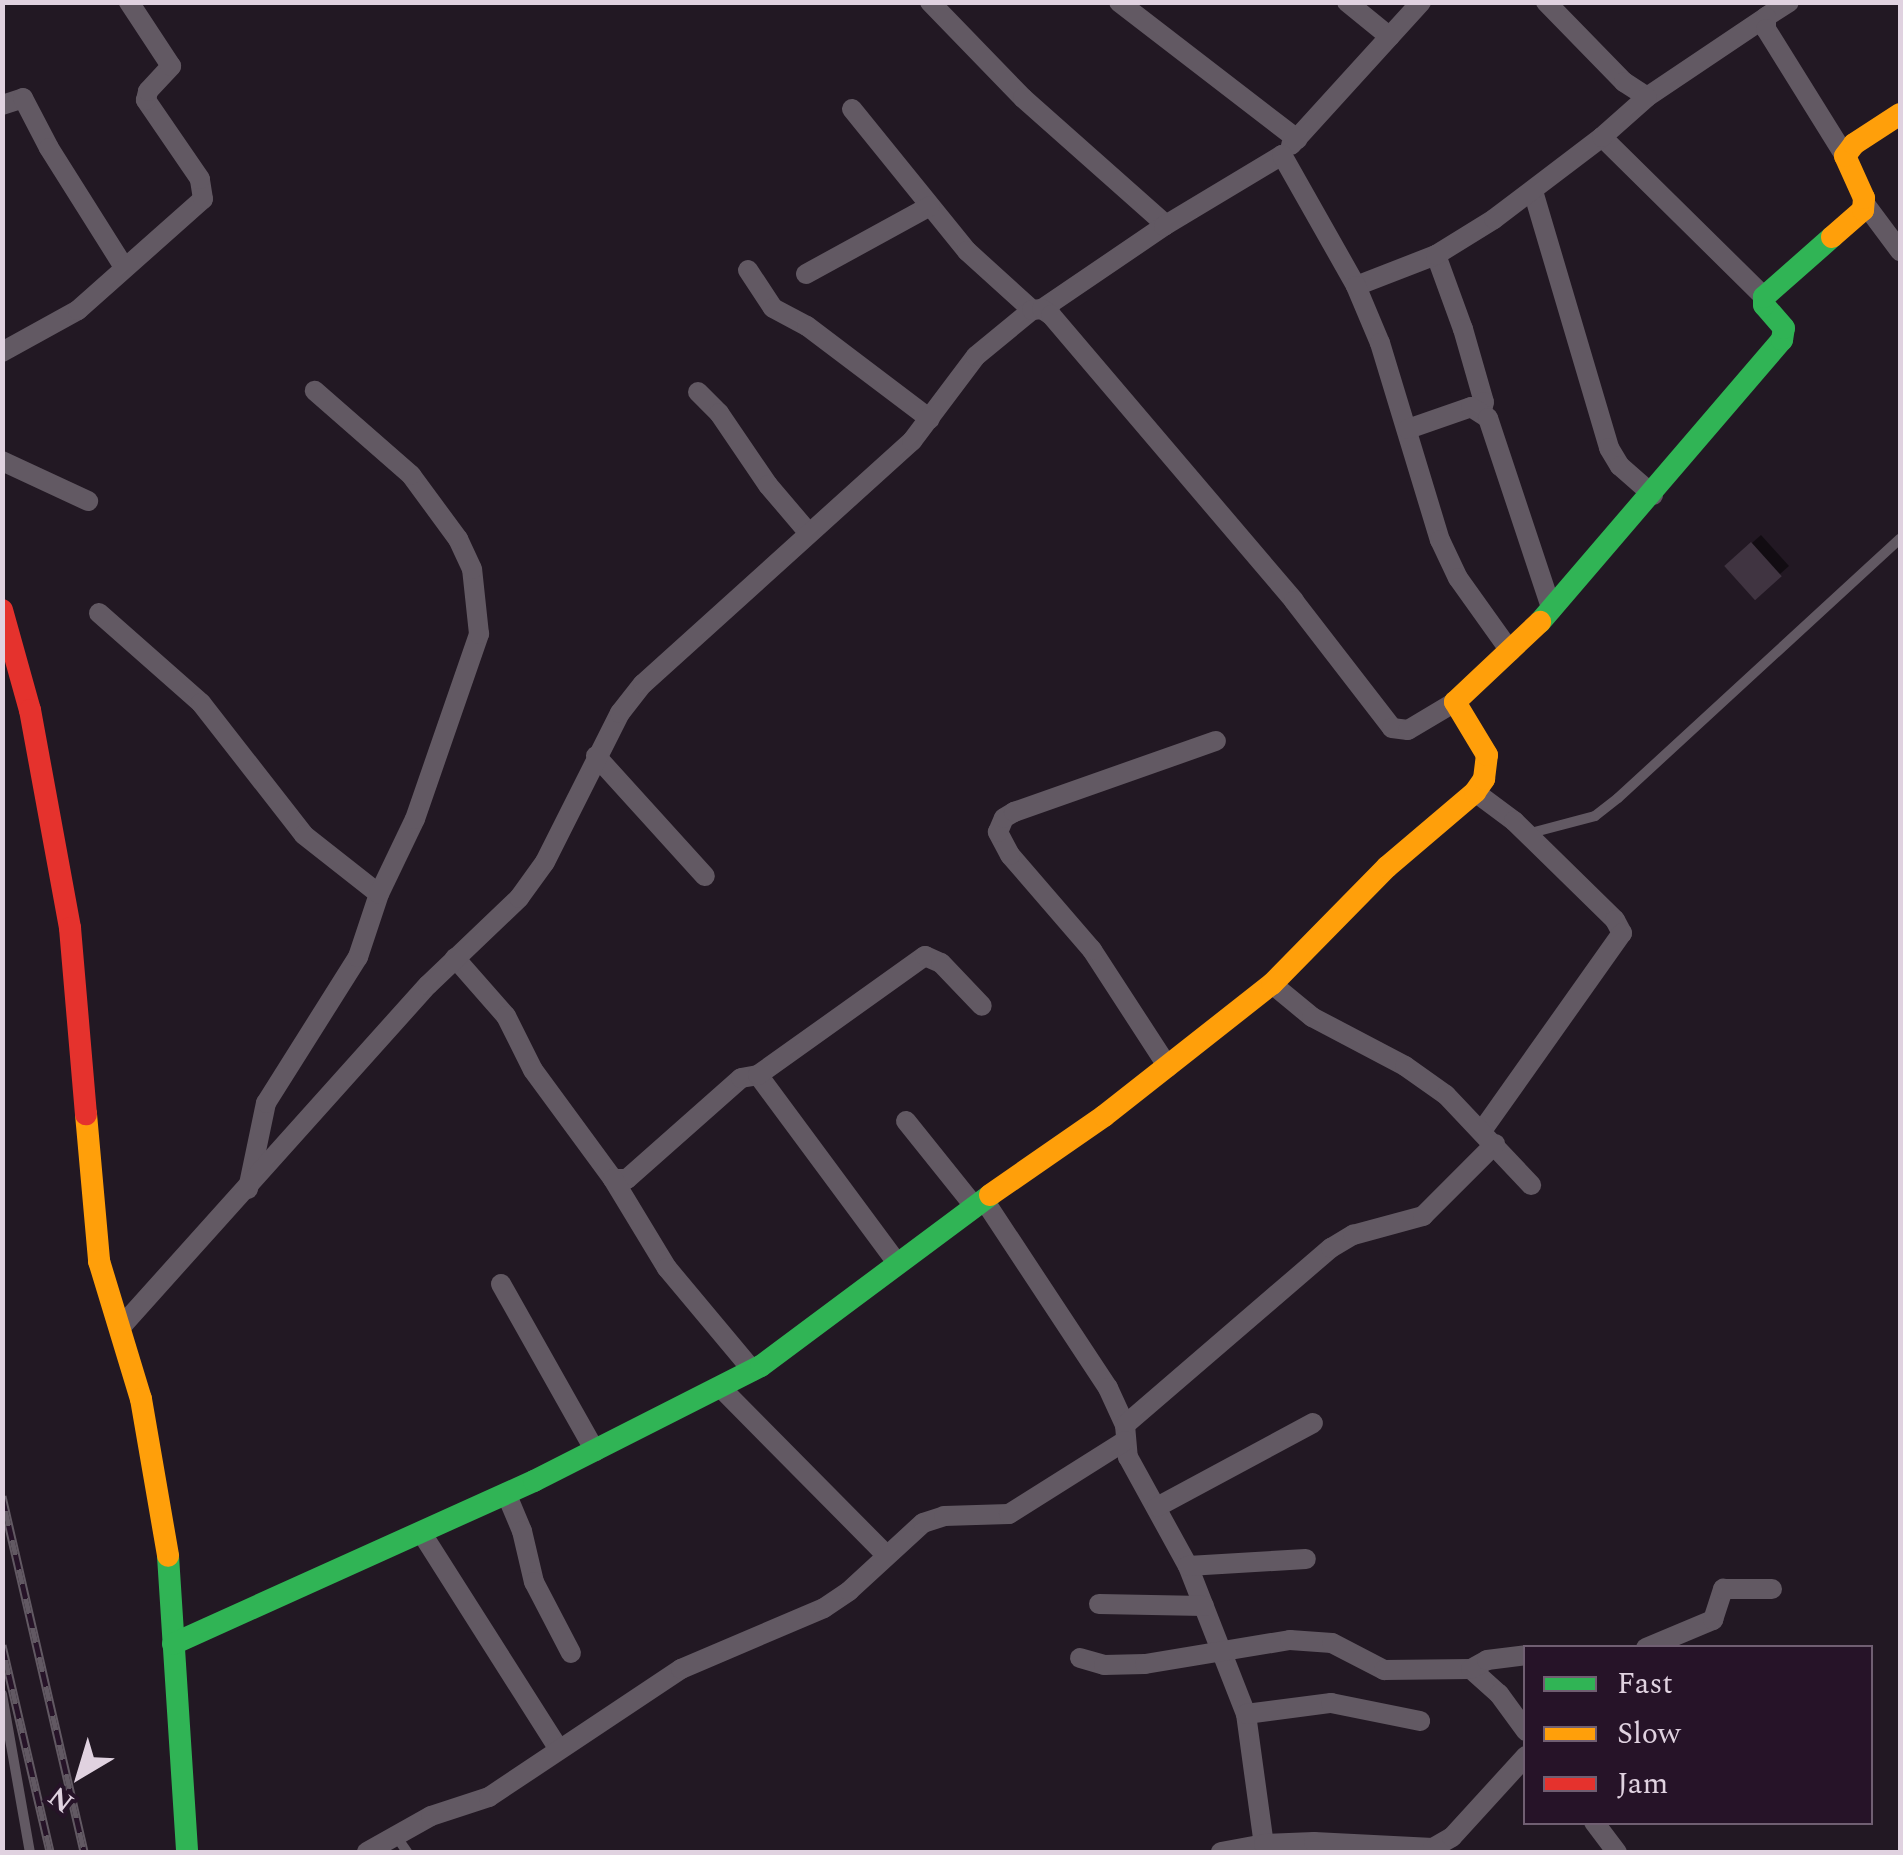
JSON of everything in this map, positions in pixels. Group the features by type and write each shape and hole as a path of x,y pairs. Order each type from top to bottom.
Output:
{"street":[{"path":"2,352 78,310 203,199 200,179 146,100 148,91 171,66 128,2"},
{"path":"930,2 1023,98 1166,224"},
{"path":"1119,2 1297,138"},
{"path":"1347,2 1390,38"},
{"path":"120,1328 455,958 490,930 544,862 596,756 620,713 643,684 896,457 930,419 976,356 1037,309 1166,224 1282,155 1421,2"},
{"path":"1546,2 1624,82 1646,97"},
{"path":"1356,286 1436,255 1534,191 1646,97 1789,2"},
{"path":"1766,17 1766,29 1846,156 1865,204 1900,251"},
{"path":"2,105 23,98 49,148 124,266"},
{"path":"852,109 966,251 1037,309 1283,588 1392,728 1408,730 1455,702 1552,610 1782,340 1784,328 1764,305 1764,298 1602,137"},
{"path":"1846,156 1854,144 1900,114"},
{"path":"1282,155 1356,286 1408,429 1440,540 1458,578 1510,651"},
{"path":"1534,191 1610,448 1620,466 1653,495"},
{"path":"1764,298 1857,217 1865,204"},
{"path":"806,274 930,206"},
{"path":"1436,255 1463,329 1484,402 1482,410 1508,471 1552,610"},
{"path":"748,270 773,308 808,326 930,419"},
{"path":"248,1189 266,1104 308,1032 349,975 379,894 415,819 475,650 476,588 458,539 410,475 315,392"},
{"path":"698,392 719,413 768,485 808,532"},
{"path":"1408,429 1471,407 1482,410"},
{"path":"2,462 88,501"},
{"path":"2,610 30,710 70,928 99,1261 141,1399 160,1497 188,1852"},
{"path":"100,613 201,703 304,835 379,894"},
{"path":"174,1644 506,1494 722,1389 753,1371 1168,1067 1272,984 1388,867 1475,792 1484,779 1488,755 1455,702"},
{"path":"1168,1067 1092,950 1010,856 998,832 1004,818 1014,812 1216,741"},
{"path":"596,756 705,876"},
{"path":"367,1852 401,1844 447,1809 489,1798 558,1748 681,1669 824,1608 850,1591 923,1523 944,1516 1009,1514 1125,1432 1331,1248 1353,1235 1424,1216 1488,1137 1622,934 1616,920 1526,834 1475,792"},
{"path":"613,1179 627,1179 741,1078 758,1076 925,956 941,963 982,1006"},
{"path":"455,958 506,1016 533,1070 613,1179 666,1268 753,1371"},
{"path":"1272,984 1312,1017 1418,1076 1488,1137 1532,1185"},
{"path":"758,1076 898,1264"},
{"path":"906,1120 979,1203 1108,1388 1125,1432 1128,1457 1188,1566 1246,1714 1265,1848"},
{"path":"500,1284 595,1451"},
{"path":"722,1389 886,1556"},
{"path":"1157,1507 1314,1423"},
{"path":"506,1494 522,1530 534,1582 571,1653"},
{"path":"421,1532 558,1748"},
{"path":"1188,1566 1306,1559"},
{"path":"1653,1645 1713,1620 1723,1588 1772,1589"},
{"path":"1099,1604 1204,1606"},
{"path":"1080,1658 1104,1665 1144,1664 1308,1640 1332,1643 1384,1670 1470,1669 1488,1660 1523,1656"},
{"path":"1470,1669 1499,1694 1523,1727"},
{"path":"1246,1714 1331,1704 1420,1722"},
{"path":"1221,1852 1314,1842 1434,1848 1452,1837 1523,1759"},
{"path":"1596,1825 1617,1852"}],"lane":[{"path":"1526,834 1595,816 1618,798 1900,540"},
{"path":"2,1694 30,1852"}],"building":[{"path":"1751,542 1782,576 1755,600 1724,566"}],"railway":[{"path":"2,1496 84,1852"},
{"path":"2,1645 50,1852"}],"traffic: fast":[{"path":"1540,622 1782,340 1784,328 1764,305 1764,297 1832,237"},
{"path":"173,1644 534,1481 761,1366 990,1195"},
{"path":"168,1556 187,1852"}],"traffic: slow":[{"path":"1832,237 1863,210 1864,198 1845,156 1854,144 1900,114"},
{"path":"990,1195 1104,1116 1272,984 1387,867 1475,792 1484,779 1487,755 1455,702 1540,622"},
{"path":"86,1114 99,1261 141,1399 168,1556"}],"traffic: jam":[{"path":"2,610 30,710 70,928 86,1114"}]}
